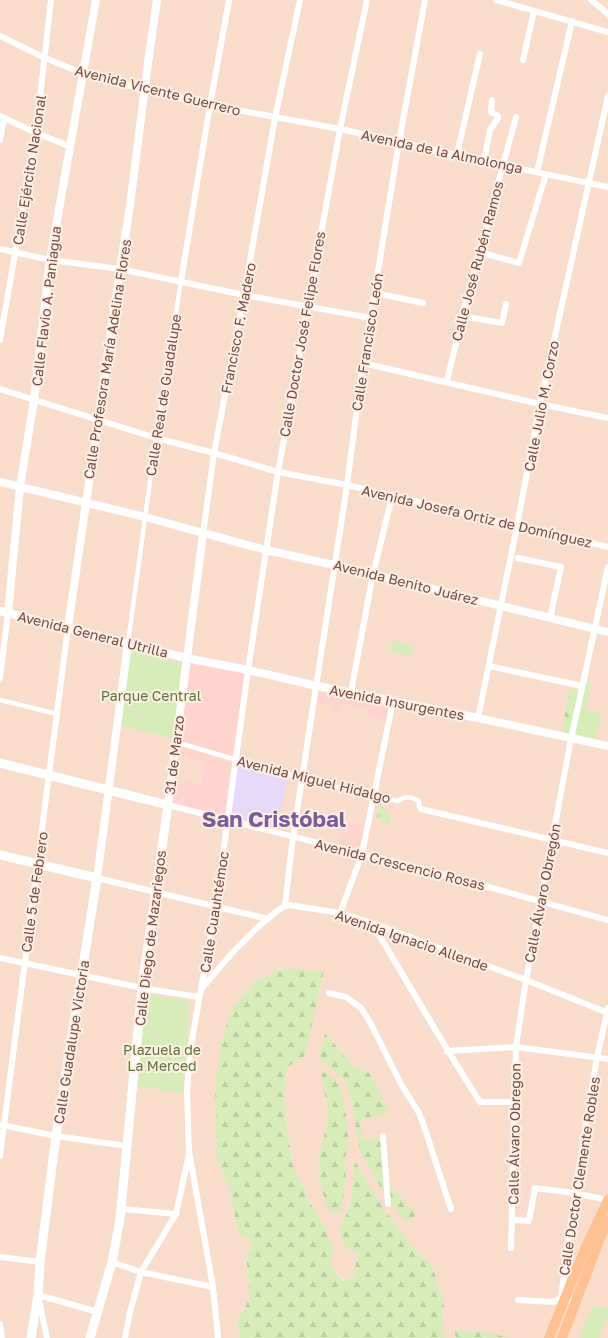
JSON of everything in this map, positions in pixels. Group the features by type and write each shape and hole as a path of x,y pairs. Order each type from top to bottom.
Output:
{"main road":[{"path":"0,763 168,805"},
{"name":"Calle Diego de Mazariegos","path":"90,1338 112,1262 122,1209 142,988 168,805"},
{"path":"0,855 97,878"},
{"name":"Calle Guadalupe Victoria","path":"30,1338 38,1295 40,1262 56,1136 83,975 97,878"},
{"path":"549,1338 563,1298 608,1200"},
{"path":"562,1338 608,1220"}],"street":[{"name":"Calle Ejército Nacional","path":"0,340 36,133 51,0"},
{"name":"Calle Flavio A. Paniagua","path":"4,612 20,487 34,400 50,260 96,0"},
{"name":"Calle Profesora María Adelina Flores","path":"68,627 97,420 130,206 157,0"},
{"name":"Calle Real de Guadalupe","path":"109,791 156,438 210,105 229,0"},
{"name":"Francisco F. Madero","path":"186,658 214,453 244,295 275,118 300,0"},
{"name":"Calle Doctor José Felipe Flores","path":"248,670 278,472 307,306 340,129 367,0"},
{"name":"Calle Francisco León","path":"285,905 293,836 347,486 363,363 399,142 425,0"},
{"path":"496,0 608,32"},
{"path":"591,0 608,14"},
{"path":"523,60 534,11"},
{"path":"537,172 572,21"},
{"name":"Avenida Vicente Guerrero","path":"0,36 45,58 82,73 145,90 275,118"},
{"path":"457,154 480,54"},
{"name":"Calle Julio M. Corzo","path":"478,718 540,404 608,96"},
{"path":"484,160 490,130 498,118 498,116 491,112 492,100"},
{"path":"0,140 2,117 69,146"},
{"name":"Calle José Rubén Ramos","path":"447,382 462,316 516,117"},
{"name":"Avenida de la Almolonga","path":"275,118 340,129 608,187"},
{"path":"479,252 519,263 546,174"},
{"path":"0,249 50,260 120,269 244,295 370,318"},
{"path":"374,293 423,303"},
{"path":"462,316 502,323 506,304"},
{"path":"363,363 540,404 608,418"},
{"name":"Avenida Josefa Ortiz de Domínguez","path":"0,389 156,438 278,472 347,486 608,547"},
{"name":"Avenida Benito Juárez","path":"0,482 145,517 266,550 373,574 608,632"},
{"path":"351,692 373,574 392,497"},
{"path":"518,558 561,567 550,618"},
{"name":"Calle Álvaro Obregón","path":"516,1047 526,980 571,739 608,567"},
{"path":"0,678 4,612"},
{"name":"Avenida General Utrilla","path":"4,612 186,658"},
{"name":"Calle 5 de Febrero","path":"0,1156 2,1125 38,864 68,627"},
{"name":"Avenida Insurgentes","path":"186,658 608,746"},
{"name":"31 de Marzo","path":"168,805 186,658"},
{"path":"488,666 582,686"},
{"name":"Calle Cuauhtémoc","path":"202,988 216,905 248,670"},
{"path":"0,700 57,714"},
{"path":"340,913 362,854 393,701"},
{"name":"Avenida Miguel Hidalgo","path":"176,742 236,760 374,796 398,801 402,798 408,797 419,801 419,807 421,809 608,853"},
{"name":"Calle Guadalupe Victoria","path":"97,878 109,791"},
{"name":"Avenida Crescencio Rosas","path":"168,805 362,854 608,920"},
{"path":"97,878 216,905 268,919"},
{"name":"Avenida Ignacio Allende","path":"285,905 289,904 340,913 608,1011"},
{"path":"218,1338 213,1287 189,1151 187,1091 190,1051 199,997 202,988 237,947 285,905"},
{"path":"372,924 447,1050 480,1102 514,1102"},
{"path":"0,958 142,988 199,997"},
{"path":"329,992 346,997 361,1008 370,1022 401,1084 419,1113 426,1129 452,1209"},
{"name":"Calle Doctor Clemente Robles","path":"563,1298 575,1193 597,1057 608,1011"},
{"path":"447,1050 516,1047 597,1057 608,1060"},
{"name":"Calle Álvaro Obregon","path":"511,1248 516,1047"},
{"path":"2,1125 56,1136 127,1146"},
{"path":"383,1136 388,1204"},
{"path":"125,1338 130,1312 141,1272 176,1214 189,1151"},
{"name":"Calle Álvaro Obregon","path":"512,1220 529,1220 535,1188 575,1193"},
{"path":"575,1193 608,1200"},
{"path":"122,1209 176,1214"},
{"path":"0,1256 40,1262"},
{"path":"112,1262 141,1272 213,1287"},
{"path":"38,1295 98,1312"},
{"name":"Calle Guadalupe Victoria","path":"38,1295 46,1338"},
{"path":"518,1300 553,1302 563,1298 575,1303"},
{"path":"0,1324 2,1338"}],"shaded area":[{"path":"0,0 608,0 608,1338 446,1338 442,1324 444,1305 433,1268 409,1243 381,1205 355,1162 353,1162 354,1184 351,1200 344,1221 338,1227 358,1254 353,1278 345,1281 329,1265 334,1251 324,1226 307,1197 292,1163 284,1103 287,1067 324,971 292,969 217,1160 229,1189 239,1235 246,1235 250,1241 251,1251 246,1253 250,1298 237,1321 240,1338 0,1338"},
{"path":"189,662 246,673 233,755 176,743"},
{"path":"320,690 390,703 386,721 369,718 368,708 340,703 337,713 332,712 333,705 317,702"},
{"path":"179,746 231,762 225,817 170,804 173,779 202,785 203,762 177,755"},
{"path":"238,763 288,778 277,828 230,817"},
{"path":"345,822 364,827 359,851 339,847"}],"green space":[{"path":"393,640 413,645 410,656 390,652"},
{"name":"Parque Central","path":"131,651 182,664 172,738 120,726"},
{"path":"586,682 592,683 585,710 602,713 595,741 574,737"},
{"path":"570,688 580,691 571,736 561,735"},
{"path":"380,803 385,811 391,816 388,824 376,818"},
{"path":"279,969 324,971 305,1056 287,1067 284,1103 292,1163 307,1197 324,1226 334,1251 329,1265 344,1281 353,1278 358,1254 345,1247 338,1227 350,1205 353,1188 353,1162 355,1161 381,1205 409,1243 433,1268 444,1305 442,1324 446,1338 240,1338 237,1321 250,1298 246,1253 251,1250 250,1241 246,1236 239,1235 229,1189 217,1160 215,1088 221,1043 232,1008 256,981"},
{"name":"Plazuela de La Merced","path":"146,994 190,1001 183,1094 137,1086"},
{"path":"325,1033 353,1066 369,1073 390,1111 360,1121 363,1140 381,1138 385,1179 417,1215 406,1222 386,1197 360,1152 351,1097 344,1080 319,1059"},
{"path":"322,1072 330,1075 339,1084 342,1092 349,1144 345,1158 345,1190 341,1210 335,1214 330,1214 320,1180 320,1154 327,1126 328,1114"},
{"path":"593,1305 608,1309 608,1316 599,1338 579,1338"},
{"path":"454,1330 489,1333 509,1338 456,1338"}],"district":[{"name":"San Cristóbal","path":"274,818"}]}
